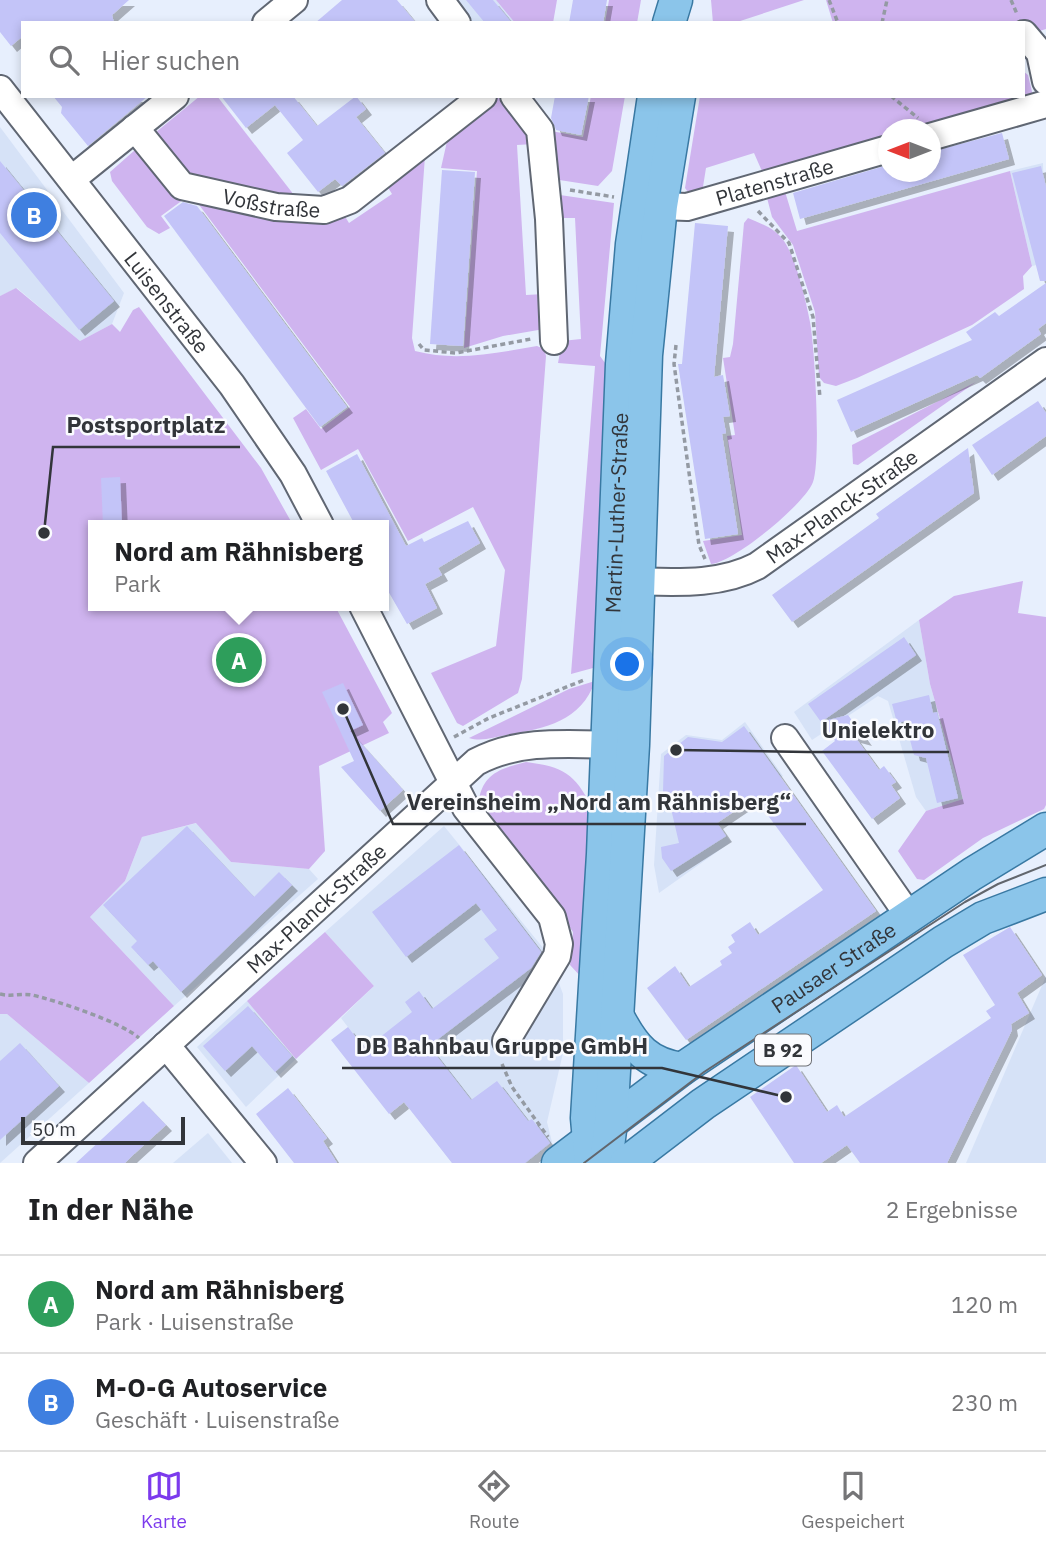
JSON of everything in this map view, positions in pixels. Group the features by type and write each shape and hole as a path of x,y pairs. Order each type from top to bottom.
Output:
{"main road":[{"path":"670,21 676,0"},
{"path":"686,0 686,21"},
{"name":"Martin-Luther-Straße","path":"650,204 654,98"},
{"name":"Martin-Luther-Straße","path":"611,1122 618,1017 620,745 625,581 625,313 678,98"},
{"name":"Martin-Luther-Straße","path":"594,1156 620,745 610,673 625,581"},
{"name":"Pausaer Straße","path":"558,1163 594,1156 611,1122 682,1069 1012,848 1046,830"},
{"name":"Pausaer Straße","path":"626,1163 702,1104 943,942 983,918 1046,894"},
{"path":"618,1017 628,1036 646,1058 682,1069"}],"street":[{"path":"268,21 294,0"},
{"path":"440,0 456,21"},
{"path":"1025,35 1040,53 1046,81"},
{"name":"Luisenstraße","path":"0,89 232,385 293,474 317,520"},
{"path":"72,179 172,98"},
{"name":"Voßstraße","path":"135,128 182,186 276,207 324,210 350,200 480,98"},
{"path":"516,98 540,130 547,188 554,341"},
{"path":"941,128 1046,104"},
{"name":"Platenstraße","path":"650,204 687,207 878,152"},
{"name":"Max-Planck-Straße","path":"625,581 735,578 757,566 1046,361"},
{"path":"366,611 437,746 466,808 552,917 556,927 557,956 506,1041"},
{"path":"785,738 909,916"},
{"name":"Max-Planck-Straße","path":"37,1163 476,762 496,751 526,745 620,745"},
{"path":"161,1049 263,1163"}],"path":[{"path":"829,0 837,21"},
{"path":"882,21 887,0"},
{"path":"893,98 915,119"},
{"path":"547,188 593,192 650,204"},
{"path":"740,192 750,206 764,215 789,243 813,317 820,398"},
{"path":"419,344 424,350 456,353 521,338 554,341"},
{"path":"677,338 674,364 699,545 713,580"},
{"path":"437,746 489,718 579,681 610,673"},
{"path":"0,994 12,997 29,995 86,1012 161,1049"},
{"path":"506,1041 501,1058 503,1071 543,1130"}],"shaded area":[{"path":"450,0 496,0 513,21 467,21"},
{"path":"496,0 557,0 553,21 513,21"},
{"path":"609,0 641,0 637,21 605,21"},
{"path":"711,0 804,0 740,21 713,21"},
{"path":"826,0 1046,0 1046,29 1025,35 1025,21 832,21"},
{"path":"1025,73 1028,75 1034,100 941,127 941,119 878,119 878,145 765,178 754,153 706,168 702,193 691,196 685,188 700,98 1025,98"},
{"path":"198,98 219,98 301,204 214,185 185,171 150,137"},
{"path":"499,98 534,144 517,145 526,295 544,294 544,329 503,336 464,348 477,171 441,168 448,137 492,99"},
{"path":"591,98 625,98 612,171 598,186 553,179 546,130 583,137"},
{"path":"0,127 124,293 112,324 80,341 17,288 0,296"},
{"path":"135,150 155,169 341,210 349,223 392,194 384,181 425,156 412,338 415,351 461,356 537,346 544,349 546,356 522,679 518,693 463,726 457,723 431,673 496,646 505,570 473,507 408,541 358,449 321,470 293,418 306,409 321,429 350,407 191,194 161,216 170,228 159,234 147,227 112,181 110,172"},
{"path":"1043,163 1046,263 1032,266 1010,171"},
{"path":"1010,171 1032,266 1023,276 1024,289 972,325 857,378 836,386 824,383 819,377 815,312 793,245 772,217 766,194 783,185 797,231"},
{"path":"560,195 614,203 600,356 608,367 596,664 593,668 571,674 595,366 558,363 562,341 581,339 575,218 558,218 556,197"},
{"path":"748,218 763,224 780,237 793,258 810,322 814,355 817,452 813,482 797,504 751,543 735,554 711,564 703,541 742,535 727,436 735,435 723,358 730,357 733,344 744,223"},
{"path":"16,288 80,341 112,324 120,332 133,310 139,307 261,468 290,520 88,520 88,611 338,611 392,713 383,722 389,733 319,766 325,851 309,869 231,862 196,823 142,837 125,881 90,917 174,1006 89,1083 7,1014 0,1014 0,296"},
{"path":"976,382 858,465 853,464 852,445"},
{"path":"1023,581 1018,613 1046,617 1046,805 1044,809 983,838 924,880 917,879 898,851 926,811 963,799 930,684 919,620 954,596"},
{"path":"919,620 930,684 963,799 926,811 916,797 888,701 878,696 812,740 794,712"},
{"path":"595,681 581,706 560,721 493,738 469,738 569,689"},
{"path":"745,722 783,776 717,823 731,842 659,893 654,865 661,754 686,735 722,740"},
{"path":"526,762 559,769 573,779 592,807 583,979 570,965 573,932 479,799 490,777 502,769"},
{"path":"197,823 231,862 309,869 318,879 174,1006 90,917 125,881 142,837"},
{"path":"444,826 548,954 563,994 563,1053 547,1122 552,1142 526,1163 452,1163 341,1018 374,986 325,932"},
{"path":"325,932 374,986 296,1059 247,1001"},
{"path":"1046,976 1046,1163 966,1163"},
{"path":"247,1001 296,1059 246,1107 197,1047"},
{"path":"0,1014 7,1014 89,1083 0,1163"},
{"path":"208,1133 232,1163 173,1163"}],"building":[{"path":"0,0 129,0 112,15 114,21 21,21 21,38 11,46 0,32"},
{"path":"342,0 397,0 414,21 317,21"},
{"path":"466,0 493,0 510,21 483,21"},
{"path":"573,0 607,0 603,21 569,21"},
{"path":"55,98 146,98 88,146 61,113 62,107"},
{"path":"223,98 295,98 317,126 353,98 358,98 366,109 356,117 385,153 342,186 335,179 318,192 287,153 303,140 275,105 246,128"},
{"path":"555,98 589,98 581,135 556,130 551,118"},
{"path":"1002,133 1009,159 941,179 941,149"},
{"path":"0,161 114,301 79,330 0,233"},
{"path":"1041,166 1046,187 1046,281 1040,281 1012,173"},
{"path":"878,168 878,182 929,182 800,219 793,193"},
{"path":"442,170 475,172 463,346 430,344"},
{"path":"183,202 197,206 347,407 320,427 164,216"},
{"path":"695,223 728,226 714,377 723,375 730,416 723,417 726,433 722,434 738,534 705,539 678,364 682,364"},
{"path":"1046,283 1046,323 1038,329 1041,334 980,378 977,375 851,432 837,400 972,340 966,332 995,312 999,316"},
{"path":"1038,401 1046,413 1046,436 992,475 972,445"},
{"path":"968,448 974,493 792,622 772,595 879,518 876,514"},
{"path":"357,454 406,546 422,538 424,542 468,521 480,543 438,568 442,575 425,584 437,608 407,624 389,593 389,520 352,520 326,471"},
{"path":"120,477 122,520 103,520 101,478"},
{"path":"904,637 916,655 821,722 808,704"},
{"path":"343,683 363,725 350,731 403,790 380,811 341,767 354,761 322,692"},
{"path":"929,695 933,713 937,712 958,798 937,803 926,758 914,755 905,721 897,723 892,704"},
{"path":"848,715 866,740 855,737 879,770 884,766 896,782 891,785 900,798 872,819 822,751 835,741 821,722"},
{"path":"744,726 876,911 686,1040 647,988 675,966 689,987 722,965 720,961 732,953 728,947 735,942 731,935 750,922 758,935 823,890 758,802 754,805 751,800 717,823 726,836 671,871 662,858 661,847 679,843 672,813 665,804 669,800 663,792 664,756 688,737 722,742"},
{"path":"187,826 254,897 279,872 292,885 181,992 153,961 148,965 131,947 137,941 103,905"},
{"path":"459,845 541,952 531,968 429,1046 471,1100 497,1081 528,1121 532,1119 550,1143 525,1163 452,1163 404,1102 389,1114 331,1040 348,1027 365,1049 412,1012 405,1002 419,991 432,1009 499,958 484,939 497,930 476,903 406,957 372,912"},
{"path":"1010,927 1042,975 1017,993 1029,1013 1011,1024 1012,1030 947,1163 860,1163 847,1145 821,1163 794,1163 750,1097 796,1065 827,1112 837,1105 844,1117 991,1018 986,1011 995,1005 963,955"},
{"path":"248,1006 292,1056 275,1072 252,1046 225,1071 203,1046"},
{"path":"20,1043 59,1086 0,1140 0,1061"},
{"path":"288,1088 327,1138 323,1141 337,1163 294,1163 256,1114"},
{"path":"143,1101 166,1125 125,1163 76,1163"}],"tram line":[{"path":"584,1163 704,1072 965,902 998,884 1046,865"}],"place":[{"name":"M-O-G Autoservice","path":"34,215"},
{"name":"Postsportplatz","path":"44,533"},
{"name":"Nord am Rähnisberg","path":"239,660"},
{"name":"Vereinsheim „Nord am Rähnisberg“","path":"343,709"},
{"name":"Unielektro","path":"676,750"},
{"name":"DB Bahnbau Gruppe GmbH","path":"786,1097"}]}
